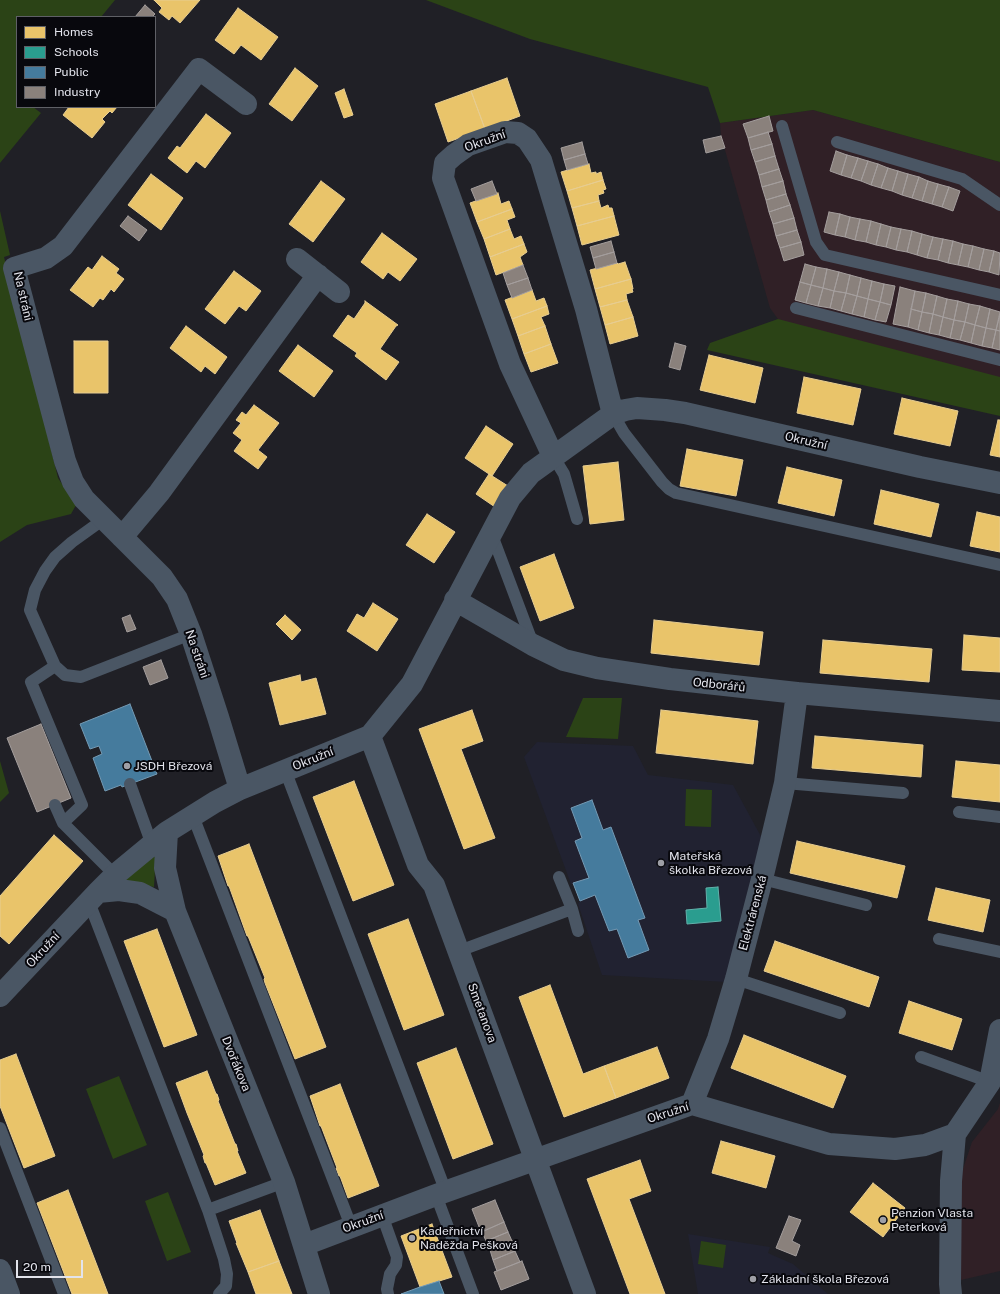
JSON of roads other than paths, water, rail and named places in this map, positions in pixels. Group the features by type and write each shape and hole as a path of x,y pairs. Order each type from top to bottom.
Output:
{"street":[{"name":"Na stráni","path":"240,789 191,634 177,600 162,577 84,499 73,482 65,461 14,268 46,258 63,246 199,69 246,104"},
{"name":"Okružní","path":"553,456 510,364 444,178 445,163 454,154 468,145 505,132 518,133 527,139 541,160 586,309 613,414"},
{"path":"297,259 339,292"},
{"path":"122,537 159,494 318,275"},
{"name":"Okružní","path":"0,996 115,875 159,839 215,802 240,789 370,736 412,684 455,600 492,535 510,498 530,472 613,414 637,408 685,413 920,467 1000,483"},
{"name":"Odborářů","path":"455,600 533,645 564,660 597,668 670,679 797,693 1000,711"},
{"name":"Elektrárenská","path":"692,1104 718,1039 736,979 762,879 785,783 797,693"},
{"name":"Smetanova","path":"370,736 418,865 434,885 585,1294"},
{"name":"Dvořákova","path":"159,839 175,911 284,1182 319,1294"},
{"path":"94,897 119,890 140,893 175,911"},
{"path":"951,1294 952,1181 955,1134 990,1082 1000,1030"},
{"name":"Okružní","path":"304,1245 351,1226 692,1104 829,1144 895,1148 925,1145 955,1134"},
{"path":"0,1270 9,1294"}],"lane":[{"path":"782,126 816,242 825,255 1000,295"},
{"path":"837,142 962,179 1000,205"},
{"path":"796,308 1000,360"},
{"path":"613,414 624,433 662,482 676,493 1000,565"},
{"path":"553,456 564,474 577,519"},
{"path":"104,519 72,542 55,557 44,571 35,590 30,610 55,666 66,675 81,677 191,634"},
{"path":"492,535 533,645"},
{"path":"55,666 31,682 82,805 63,823"},
{"path":"285,770 441,1194 473,1294"},
{"path":"785,783 903,792"},
{"path":"130,784 159,839"},
{"path":"55,805 63,823 115,875"},
{"path":"959,812 1000,817"},
{"path":"193,816 351,1226"},
{"path":"559,877 572,909 578,930"},
{"path":"762,879 866,905"},
{"path":"94,897 208,1210 222,1254 227,1274 226,1286 219,1294"},
{"path":"459,951 572,909"},
{"path":"939,939 1000,952"},
{"path":"736,979 840,1013"},
{"path":"921,1056 990,1082"},
{"path":"0,1128 64,1294"},
{"path":"208,1210 284,1182"},
{"path":"382,1215 397,1257 396,1264 390,1274 387,1289 388,1294"}],"place":[{"name":"JSDH Březová","path":"127,766"},
{"name":"Mateřská školka Březová","path":"661,863"},
{"name":"Penzion Vlasta Peterková","path":"883,1220"},
{"name":"Kadeřnictví Naděžda Pešková","path":"412,1238"},
{"name":"Základní škola Březová","path":"753,1279"}]}
